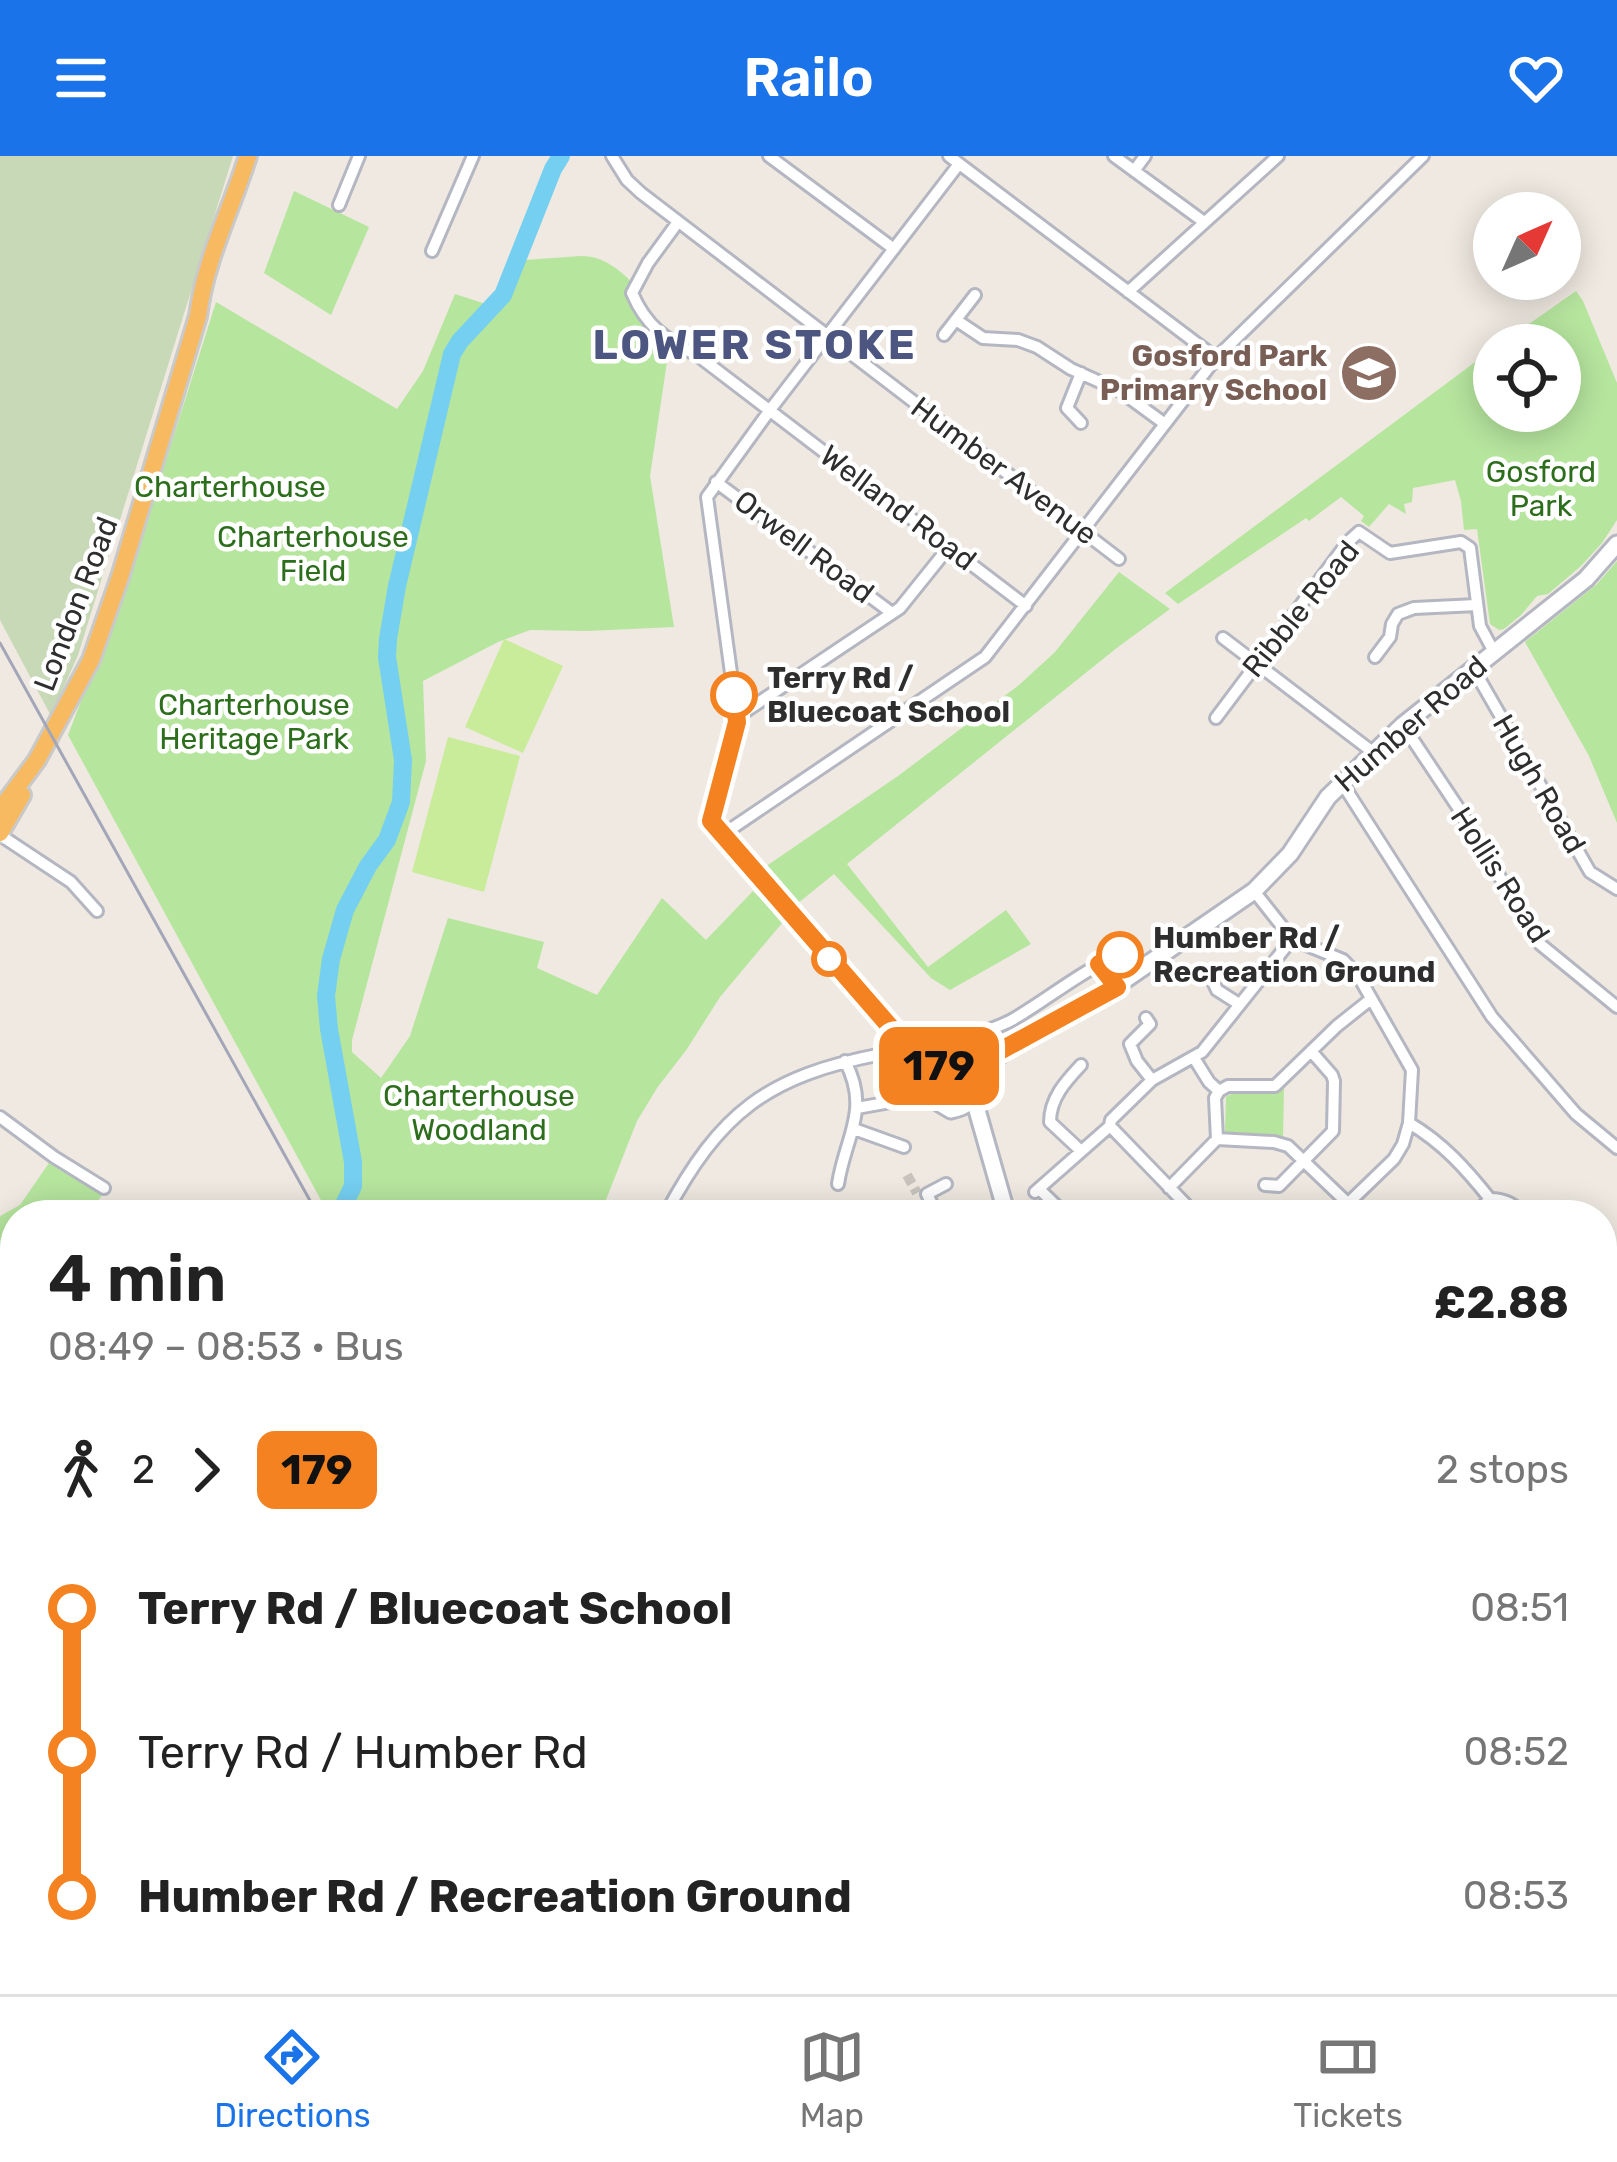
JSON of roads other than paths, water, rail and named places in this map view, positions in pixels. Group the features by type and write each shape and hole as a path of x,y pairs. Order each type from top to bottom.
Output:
{"highway":[{"name":"London Road","path":"5,800 33,766 91,659 197,316 211,293 223,256 230,212 248,156"},
{"name":"London Road","path":"0,834 33,766"}],"main road":[{"name":"Humber Road","path":"957,1064 1008,1048 1117,987 1254,891 1290,854 1328,797 1402,725 1586,579 1617,544"},
{"name":"Humber Road","path":"973,1090 980,1073 1008,1048"},
{"path":"984,1141 970,1121 940,1105 933,1093 939,1074 957,1064 969,1076 1003,1200"},
{"path":"955,1110 966,1105 973,1090"}],"street":[{"path":"339,206 359,156"},
{"path":"432,251 473,156"},
{"name":"Humber Avenue","path":"612,156 627,179 677,222 1120,559"},
{"path":"769,156 894,249"},
{"path":"1114,156 1204,222"},
{"path":"1134,171 1145,156"},
{"path":"1128,292 1278,156"},
{"path":"722,835 985,657 1216,358 1423,156"},
{"path":"933,1086 920,1059 710,817 737,718 709,493 894,249 954,160 1216,358"},
{"name":"Welland Road","path":"677,222 632,293 656,332 697,355 1026,606"},
{"path":"944,335 975,295"},
{"path":"956,320 983,338 1028,343 1120,391 1165,424"},
{"path":"1081,374 1067,408 1081,423"},
{"name":"Orwell Road","path":"716,482 892,613"},
{"name":"Ribble Road","path":"1216,718 1359,532 1390,553 1467,543"},
{"name":"Humber Road","path":"1467,543 1483,634 1494,652"},
{"path":"737,718 900,608 949,547"},
{"path":"1375,657 1390,637 1398,614 1414,608 1477,605"},
{"path":"1223,638 1374,753"},
{"name":"Hugh Road","path":"1473,668 1590,872 1617,890"},
{"name":"Hollis Road","path":"1402,725 1540,944 1617,1007"},
{"path":"1342,783 1492,1017 1576,1114 1617,1148"},
{"path":"0,834 66,878 97,911"},
{"path":"1254,891 1292,939 1343,960 1359,977 1412,1070 1403,1144 1352,1200"},
{"path":"1048,1200 1037,1191 1110,1126 1152,1080 1208,1046 1292,939"},
{"path":"910,1047 924,1058 957,1064 953,1040 1009,1021 1099,964 1135,950"},
{"path":"1099,964 1117,987"},
{"path":"1209,974 1217,990 1239,1004"},
{"path":"1169,1188 1217,1139 1215,1098 1219,1091 1228,1086 1275,1086 1371,999"},
{"path":"1146,1018 1148,1028 1130,1044 1152,1080"},
{"path":"1265,1185 1279,1186 1334,1127 1334,1081 1311,1051"},
{"path":"673,1200 689,1170 732,1118 768,1090 845,1061 882,1054"},
{"path":"1194,1058 1219,1091"},
{"path":"838,1184 857,1108 845,1061"},
{"path":"1081,1064 1063,1085 1050,1114 1051,1122 1081,1151"},
{"path":"857,1108 896,1101"},
{"path":"0,1117 104,1188"},
{"path":"1409,1123 1433,1137 1495,1200"},
{"path":"1110,1126 1181,1200"},
{"path":"854,1129 904,1147"},
{"path":"1217,1139 1281,1143 1344,1200"},
{"path":"825,1161 841,1167"},
{"path":"926,1200 922,1194 946,1184"}],"waterway":[{"path":"346,1200 353,1186 353,1162 326,996 345,910 387,840 401,802 403,760 387,657 397,586 452,354 503,295 561,156"}],"tunnel":[{"path":"907,1175 917,1193"}],"railway":[{"path":"0,643 310,1200"}],"place":[{"name":"Gosford Park Primary School","path":"1369,373"},
{"name":"Terry Rd / Bluecoat School","path":"734,695"},
{"name":"Humber Rd / Recreation Ground","path":"1120,955"}],"district":[{"name":"LOWER STOKE","path":"755,345"}],"park label":[{"name":"Charterhouse","path":"230,487"},
{"name":"Gosford Park","path":"1541,489"},
{"name":"Charterhouse Field","path":"313,554"},
{"name":"Charterhouse Heritage Park","path":"254,722"},
{"name":"Charterhouse Woodland","path":"479,1113"}]}
